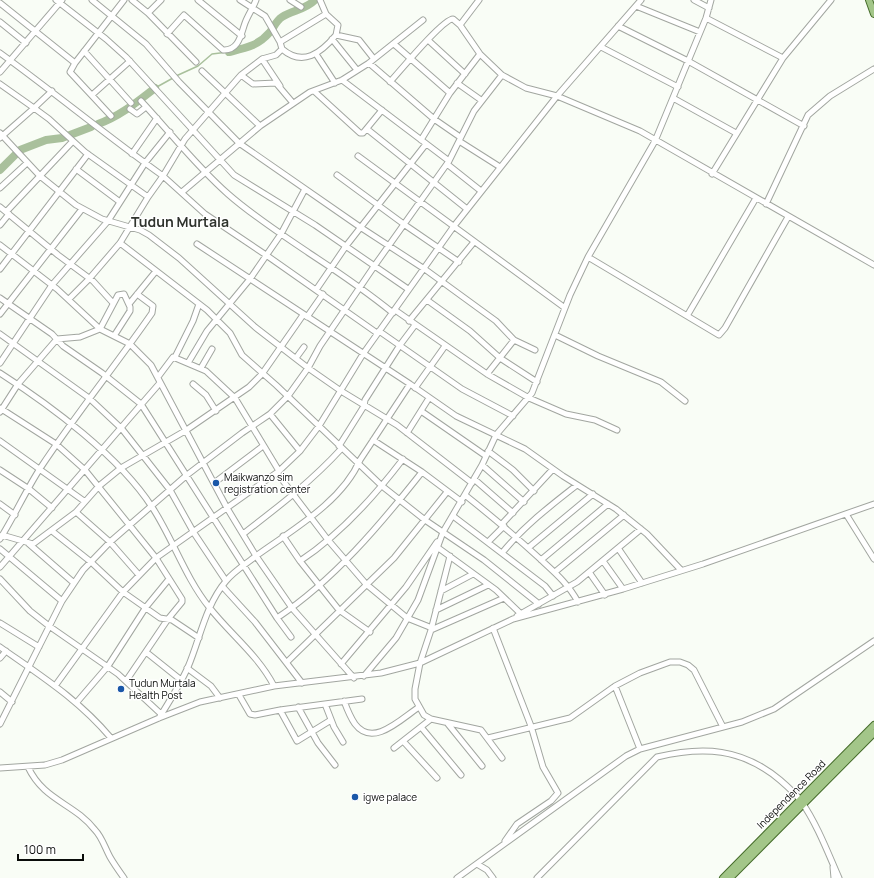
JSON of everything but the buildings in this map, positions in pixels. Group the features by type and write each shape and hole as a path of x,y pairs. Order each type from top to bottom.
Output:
{"main road":[{"path":"869,0 874,14"},
{"name":"Independence Road","path":"730,878 873,730"},
{"name":"Independence Road","path":"723,878 802,802"}],"street":[{"path":"92,0 112,14 146,44 208,112 239,143 360,227 443,281 496,321 514,340 536,350"},
{"path":"111,116 71,73 75,63 124,0"},
{"path":"132,0 196,62"},
{"path":"148,14 161,0"},
{"path":"198,0 242,36"},
{"path":"240,0 265,16 280,42 282,49 294,57 307,57 321,51 334,37 338,25"},
{"path":"168,34 184,16 223,50 229,49 242,36 245,24 256,0"},
{"path":"290,0 301,7"},
{"path":"320,0 326,14 338,25 345,37"},
{"path":"460,24 480,0"},
{"path":"55,686 123,592 156,558 194,533 213,517 278,472 300,451 319,426 363,354 394,312 408,289 438,247 557,96 641,0"},
{"path":"694,0 709,8"},
{"path":"364,676 396,638 407,618 426,583 443,532 466,495 496,435 529,398 537,382 565,308 588,258 655,141 706,18 711,0"},
{"path":"712,174 783,58 811,22 831,0"},
{"path":"0,72 26,43 59,1 98,32 130,61 193,130 218,160 234,175 346,246 408,289"},
{"path":"0,3 34,32 75,63"},
{"path":"636,6 700,32"},
{"path":"280,42 326,14"},
{"path":"390,82 410,58 450,19 453,18 460,24 480,54 502,75 526,88 557,96 640,131 712,174 874,265"},
{"path":"706,18 783,58"},
{"path":"182,192 260,126 293,103 314,91 342,80 369,63 423,20"},
{"path":"0,22 26,43"},
{"path":"618,26 688,61 804,126"},
{"path":"334,37 345,37 359,40 374,59"},
{"path":"334,37 357,70"},
{"path":"428,40 465,74"},
{"path":"394,44 450,93"},
{"path":"601,47 678,87"},
{"path":"68,299 89,279 120,243 182,145 208,112 242,75 262,59 276,55 282,49"},
{"path":"84,51 110,80 137,114 146,106"},
{"path":"0,53 162,176 182,192 205,214 345,310 432,366 462,388 513,416"},
{"path":"316,54 335,83"},
{"path":"421,140 450,93 480,54"},
{"path":"262,59 293,103"},
{"path":"92,95 130,61"},
{"path":"369,63 459,139 500,167"},
{"path":"766,204 813,110 830,96 874,69"},
{"path":"202,71 260,126"},
{"path":"242,75 253,84 276,83 280,86"},
{"path":"0,721 12,702 62,601 74,582 91,562 110,542 187,475 270,414 288,396 308,368 374,265 448,162 481,100 502,75"},
{"path":"342,80 421,140 481,191"},
{"path":"457,83 481,100"},
{"path":"0,84 49,119 88,154 148,197"},
{"path":"52,91 1,135 40,176 82,209 108,221 140,230 149,236 179,258 255,327 308,368 407,433 473,481 513,513"},
{"path":"314,91 360,134 367,129 382,110"},
{"path":"673,98 736,133"},
{"path":"141,101 182,145 204,172 233,199 281,234 487,374 529,398 566,414 595,420 617,430"},
{"path":"132,154 157,118"},
{"path":"367,129 467,209"},
{"path":"0,363 15,343 29,318 52,285 108,221 145,163 170,132"},
{"path":"0,225 7,213 40,176 69,138"},
{"path":"316,290 330,267 360,227 426,144"},
{"path":"0,269 58,191 88,154"},
{"path":"358,156 565,308"},
{"path":"0,188 27,163"},
{"path":"76,169 120,202"},
{"path":"337,175 404,225 459,262"},
{"path":"188,363 203,338 250,279 281,234 305,189"},
{"path":"687,316 756,198"},
{"path":"0,207 101,288 113,303"},
{"path":"0,314 82,209"},
{"path":"588,258 716,334 722,333 788,217"},
{"path":"409,321 474,242"},
{"path":"120,243 199,304 217,320 230,333 242,355 288,396 358,465 382,486 425,520 484,560 539,604"},
{"path":"197,244 410,384 456,416 525,449 577,485 608,504 641,529 681,570"},
{"path":"0,245 52,285 100,329 130,344 151,365 227,508 256,556 292,608 314,635 354,678"},
{"path":"129,304 156,271"},
{"path":"114,336 130,311 129,304 124,294 120,294 113,303 100,329 80,337 57,339 18,384 0,409 56,444 85,470 156,558 183,601 168,619 126,681"},
{"path":"137,294 153,306 154,310 56,444 1,537 24,540 33,544 76,512 84,501 120,468 142,454 185,431 235,398 262,374 281,346 323,294"},
{"path":"0,298 57,339 64,346 106,376 141,404 243,566 291,637"},
{"path":"427,300 470,331 500,358 537,382"},
{"path":"158,377 175,357 193,321 199,304"},
{"path":"243,534 293,496 321,471 340,447 364,406 365,400 400,345 415,325"},
{"path":"0,334 15,343 89,398 122,429 170,490 194,533 226,581"},
{"path":"555,335 598,356 661,382 685,401"},
{"path":"487,374 514,340"},
{"path":"415,388 445,346"},
{"path":"296,358 304,347"},
{"path":"201,368 212,350"},
{"path":"175,357 201,368 235,398 293,496 366,584 407,618 431,629 504,598"},
{"path":"0,373 18,384 71,424 120,468 152,506 173,546 210,608 260,662 274,686"},
{"path":"0,567 10,558 68,489 122,429 141,404 160,384"},
{"path":"193,384 206,395 216,411"},
{"path":"160,716 187,668 210,608 222,586 243,566 310,517 339,491 357,469 358,465 410,384"},
{"path":"407,433 430,398"},
{"path":"421,411 513,470 534,491"},
{"path":"270,414 300,451"},
{"path":"374,440 404,459 462,502"},
{"path":"0,441 84,501"},
{"path":"214,483 263,446"},
{"path":"300,561 328,540 382,486 404,459"},
{"path":"482,465 524,502"},
{"path":"488,542 553,469"},
{"path":"0,470 29,489 52,508"},
{"path":"277,618 292,608 345,560 400,500 422,472"},
{"path":"502,553 516,536 539,514 577,485"},
{"path":"287,662 394,558 447,492"},
{"path":"528,548 592,494"},
{"path":"466,495 516,536 555,572 570,587 578,602"},
{"path":"0,504 15,515"},
{"path":"541,560 608,504"},
{"path":"0,768 46,765 62,760 160,716 200,702 240,695 274,686 354,678 420,663 512,619 605,595 703,564 874,504"},
{"path":"76,512 110,542 139,575"},
{"path":"846,514 874,559"},
{"path":"555,572 624,515"},
{"path":"454,516 545,586 553,596"},
{"path":"512,619 520,613 570,587 641,529"},
{"path":"52,530 91,562 123,592 160,618 168,619 199,638"},
{"path":"283,536 300,561 339,610 370,632"},
{"path":"341,664 370,632 406,587 440,539"},
{"path":"24,540 74,582"},
{"path":"437,548 488,585 520,613"},
{"path":"618,548 642,583"},
{"path":"0,549 62,601"},
{"path":"450,556 431,629 420,663 415,689 415,699 418,707 424,715 431,719 480,730 488,738 502,758"},
{"path":"603,561 623,589"},
{"path":"589,572 605,595"},
{"path":"441,591 473,574"},
{"path":"0,579 30,611 49,626 108,666 126,681 160,716"},
{"path":"77,702 108,666 146,607 169,579"},
{"path":"436,610 488,585"},
{"path":"222,586 255,622 302,683"},
{"path":"0,622 39,647"},
{"path":"493,628 531,726 543,767 558,793 551,801 517,824 504,844"},
{"path":"457,878 626,756 640,749 742,722 774,709 874,641"},
{"path":"0,647 77,702 94,718 111,738"},
{"path":"0,658 6,651"},
{"path":"146,652 181,680"},
{"path":"488,738 531,726 570,718 615,686 640,673 670,662 680,662 688,665 694,670 723,727"},
{"path":"187,668 211,686 220,698"},
{"path":"615,686 640,749"},
{"path":"0,692 12,702"},
{"path":"240,695 250,714 255,715 280,710 362,699"},
{"path":"344,701 354,723 372,735 380,733 418,707"},
{"path":"325,704 331,720 343,742"},
{"path":"298,708 311,732 335,765"},
{"path":"280,710 296,740 299,741 331,720"},
{"path":"394,748 431,719"},
{"path":"448,724 482,766"},
{"path":"421,727 461,775"},
{"path":"403,741 438,778"},
{"path":"537,878 656,757 670,754 710,751 737,754 768,770 802,802 839,878"},
{"path":"28,767 33,778 47,794 83,817 96,830 111,859 124,878"},
{"path":"477,864 487,870 493,878"},
{"path":"833,865 834,878"}],"waterway":[{"path":"229,52 246,48 261,40 270,32 278,20 282,17 307,6 315,0"},
{"path":"176,76 198,66 212,54 228,52"},
{"path":"155,88 173,78"},
{"path":"98,124 121,113 155,88"},
{"path":"0,170 20,150 46,140 62,138 91,127"}],"place":[{"name":"Maikwanzo sim registration center","path":"216,483"},
{"name":"Tudun Murtala Health Post","path":"121,689"},
{"name":"igwe palace","path":"355,797"}],"district":[{"name":"Tudun Murtala","path":"180,221"}]}
